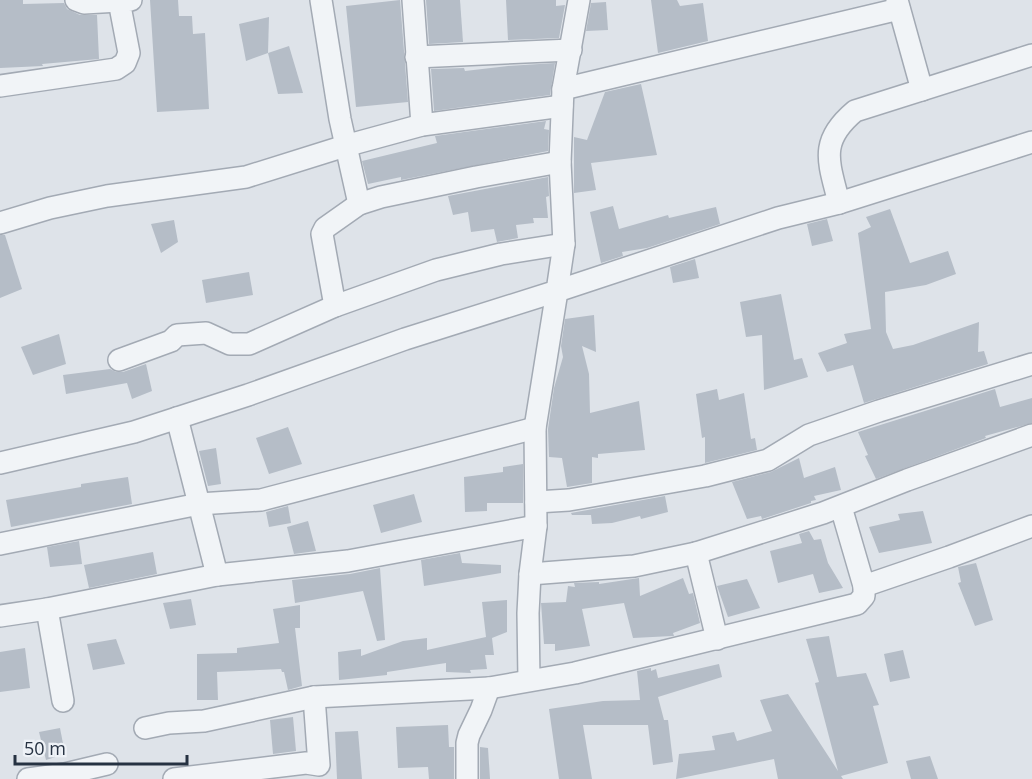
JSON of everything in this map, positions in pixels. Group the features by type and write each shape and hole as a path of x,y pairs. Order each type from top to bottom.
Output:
{"street":[{"path":"0,86 116,69 125,63 129,53 125,1 84,3 76,0"},
{"path":"321,0 345,146 359,204"},
{"path":"413,0 422,125"},
{"path":"529,680 530,574 536,526 535,428 564,244 560,162 563,97 579,0"},
{"path":"0,223 50,208 107,196 246,177 422,125 563,97 898,4 922,90"},
{"path":"416,57 571,50"},
{"path":"839,203 829,162 831,138 840,123 855,111 1032,55"},
{"path":"0,463 134,432 405,339 778,218 839,203 1032,142"},
{"path":"335,306 322,234 325,228 359,204 425,187 560,162"},
{"path":"119,360 171,341 177,335 206,333 230,344 249,344 335,306 436,270 501,254 564,244"},
{"path":"536,502 569,500 705,476 768,460 809,435 1032,364"},
{"path":"177,418 217,575"},
{"path":"0,544 199,504 261,500 535,428"},
{"path":"530,574 634,566 696,553 841,507 1032,435"},
{"path":"145,728 169,723 204,721 314,697 489,687 575,673 857,604 864,596 864,586 841,507"},
{"path":"0,616 47,609 217,575 348,561 536,526"},
{"path":"864,586 1032,526"},
{"path":"696,553 717,639"},
{"path":"47,609 63,700"},
{"path":"467,779 469,735 489,687"},
{"path":"174,779 306,763 319,765 314,697"},
{"path":"28,779 65,774 107,764"}],"building":[{"path":"0,0 23,0 23,4 64,3 67,9 80,15 97,15 99,59 42,64 43,66 0,68"},
{"path":"150,0 178,0 179,16 192,16 193,34 205,33 209,109 157,112"},
{"path":"400,0 408,102 356,107 346,6"},
{"path":"426,0 460,0 463,42 429,44"},
{"path":"506,0 556,0 556,6 565,5 559,38 508,40"},
{"path":"651,0 677,0 680,6 703,3 708,41 658,53"},
{"path":"606,2 608,30 586,31 591,3"},
{"path":"269,17 268,53 246,61 239,24"},
{"path":"289,46 303,93 278,94 268,53"},
{"path":"555,63 550,95 434,111 431,69 464,68 465,71"},
{"path":"641,84 657,155 591,163 596,190 574,193 574,137 587,140 605,92"},
{"path":"546,121 544,129 549,130 548,151 401,180 401,177 368,184 362,161 437,143 435,136"},
{"path":"548,177 549,196 546,197 548,218 533,218 534,223 516,225 518,238 497,242 494,229 471,232 468,212 453,215 448,196"},
{"path":"613,206 619,229 668,215 669,218 716,207 720,224 647,248 622,252 623,256 601,263 590,212"},
{"path":"890,209 910,263 948,251 956,274 926,285 885,292 886,332 893,349 913,345 979,322 978,352 984,351 988,364 864,403 853,365 827,372 818,353 847,343 844,334 871,329 858,233 871,227 866,217"},
{"path":"827,219 833,241 812,246 807,224"},
{"path":"174,220 178,242 161,253 151,224"},
{"path":"0,235 5,235 22,289 0,298"},
{"path":"695,259 699,278 673,283 670,267"},
{"path":"249,272 253,295 206,303 202,280"},
{"path":"781,294 794,360 802,358 808,377 764,390 762,335 746,337 740,302"},
{"path":"594,315 596,352 582,346 589,374 590,413 639,401 645,450 598,454 598,458 592,457 592,483 567,487 562,458 549,457 548,429 554,388 563,357 561,346 565,319"},
{"path":"59,334 66,364 33,375 21,347"},
{"path":"146,364 152,391 132,399 127,383 66,394 63,375 110,369 123,372"},
{"path":"717,389 719,400 744,393 751,439 755,438 757,450 705,463 705,437 702,438 696,394"},
{"path":"995,389 1000,407 1032,398 1032,423 985,436 986,438 876,479 865,456 868,455 858,432"},
{"path":"288,427 302,464 269,474 256,438"},
{"path":"216,448 221,484 208,486 199,451"},
{"path":"799,458 804,478 835,467 841,490 814,496 816,500 811,503 762,519 761,516 747,519 732,482 771,472"},
{"path":"523,464 523,503 487,503 487,511 465,512 464,477 503,472 503,467"},
{"path":"128,477 132,504 11,527 6,500 81,487 81,484"},
{"path":"414,494 422,522 381,533 373,505"},
{"path":"665,496 668,512 641,519 640,516 612,523 592,524 591,515 572,515 571,513"},
{"path":"288,506 291,523 269,527 266,512"},
{"path":"923,511 932,543 879,553 869,527 900,520 898,514"},
{"path":"308,521 316,551 294,554 287,527"},
{"path":"809,531 814,540 821,539 828,563 843,588 819,593 813,574 778,583 770,551 802,543 799,534"},
{"path":"79,541 82,564 50,567 47,547"},
{"path":"153,552 157,574 89,588 84,565"},
{"path":"460,553 462,563 501,565 501,573 424,586 421,560"},
{"path":"976,563 993,620 975,626 958,583 961,582 958,567"},
{"path":"380,568 385,640 377,641 363,591 295,603 292,580 350,574"},
{"path":"639,578 640,596 683,578 689,594 693,593 700,623 673,633 674,636 633,638 624,603 582,609 590,646 555,651 555,644 544,644 541,603 566,602 568,586 575,587 574,583 599,582 599,584"},
{"path":"747,579 760,608 728,617 717,586"},
{"path":"191,599 196,625 170,629 163,603"},
{"path":"507,600 507,632 492,638 494,655 485,655 487,669 470,670 471,673 446,672 446,663 387,672 387,675 339,680 338,652 361,649 361,656 403,641 427,638 427,650 486,637 482,602"},
{"path":"300,605 300,628 295,628 302,686 288,690 284,672 281,669 217,672 218,700 197,700 197,654 237,653 237,648 279,643 273,609"},
{"path":"829,636 837,677 866,673 879,705 873,706 888,763 841,776 843,779 778,779 774,759 676,779 679,754 715,750 712,736 734,732 737,741 772,731 760,700 788,694 838,771 815,683 819,682 806,639"},
{"path":"116,639 125,664 93,670 87,644"},
{"path":"25,648 30,688 0,692 0,652"},
{"path":"903,650 910,678 890,682 884,654"},
{"path":"719,664 722,677 658,697 664,720 668,720 673,762 653,765 648,725 583,725 592,779 559,779 549,709 603,701 640,700 637,671 656,669 658,678"},
{"path":"293,717 296,751 273,754 270,720"},
{"path":"448,725 449,747 454,747 454,779 429,779 428,767 398,768 396,727"},
{"path":"60,728 65,754 46,760 39,732"},
{"path":"358,731 362,779 337,779 335,732"},
{"path":"480,747 488,748 490,779 480,779"},
{"path":"930,756 938,779 911,779 906,761"}]}
